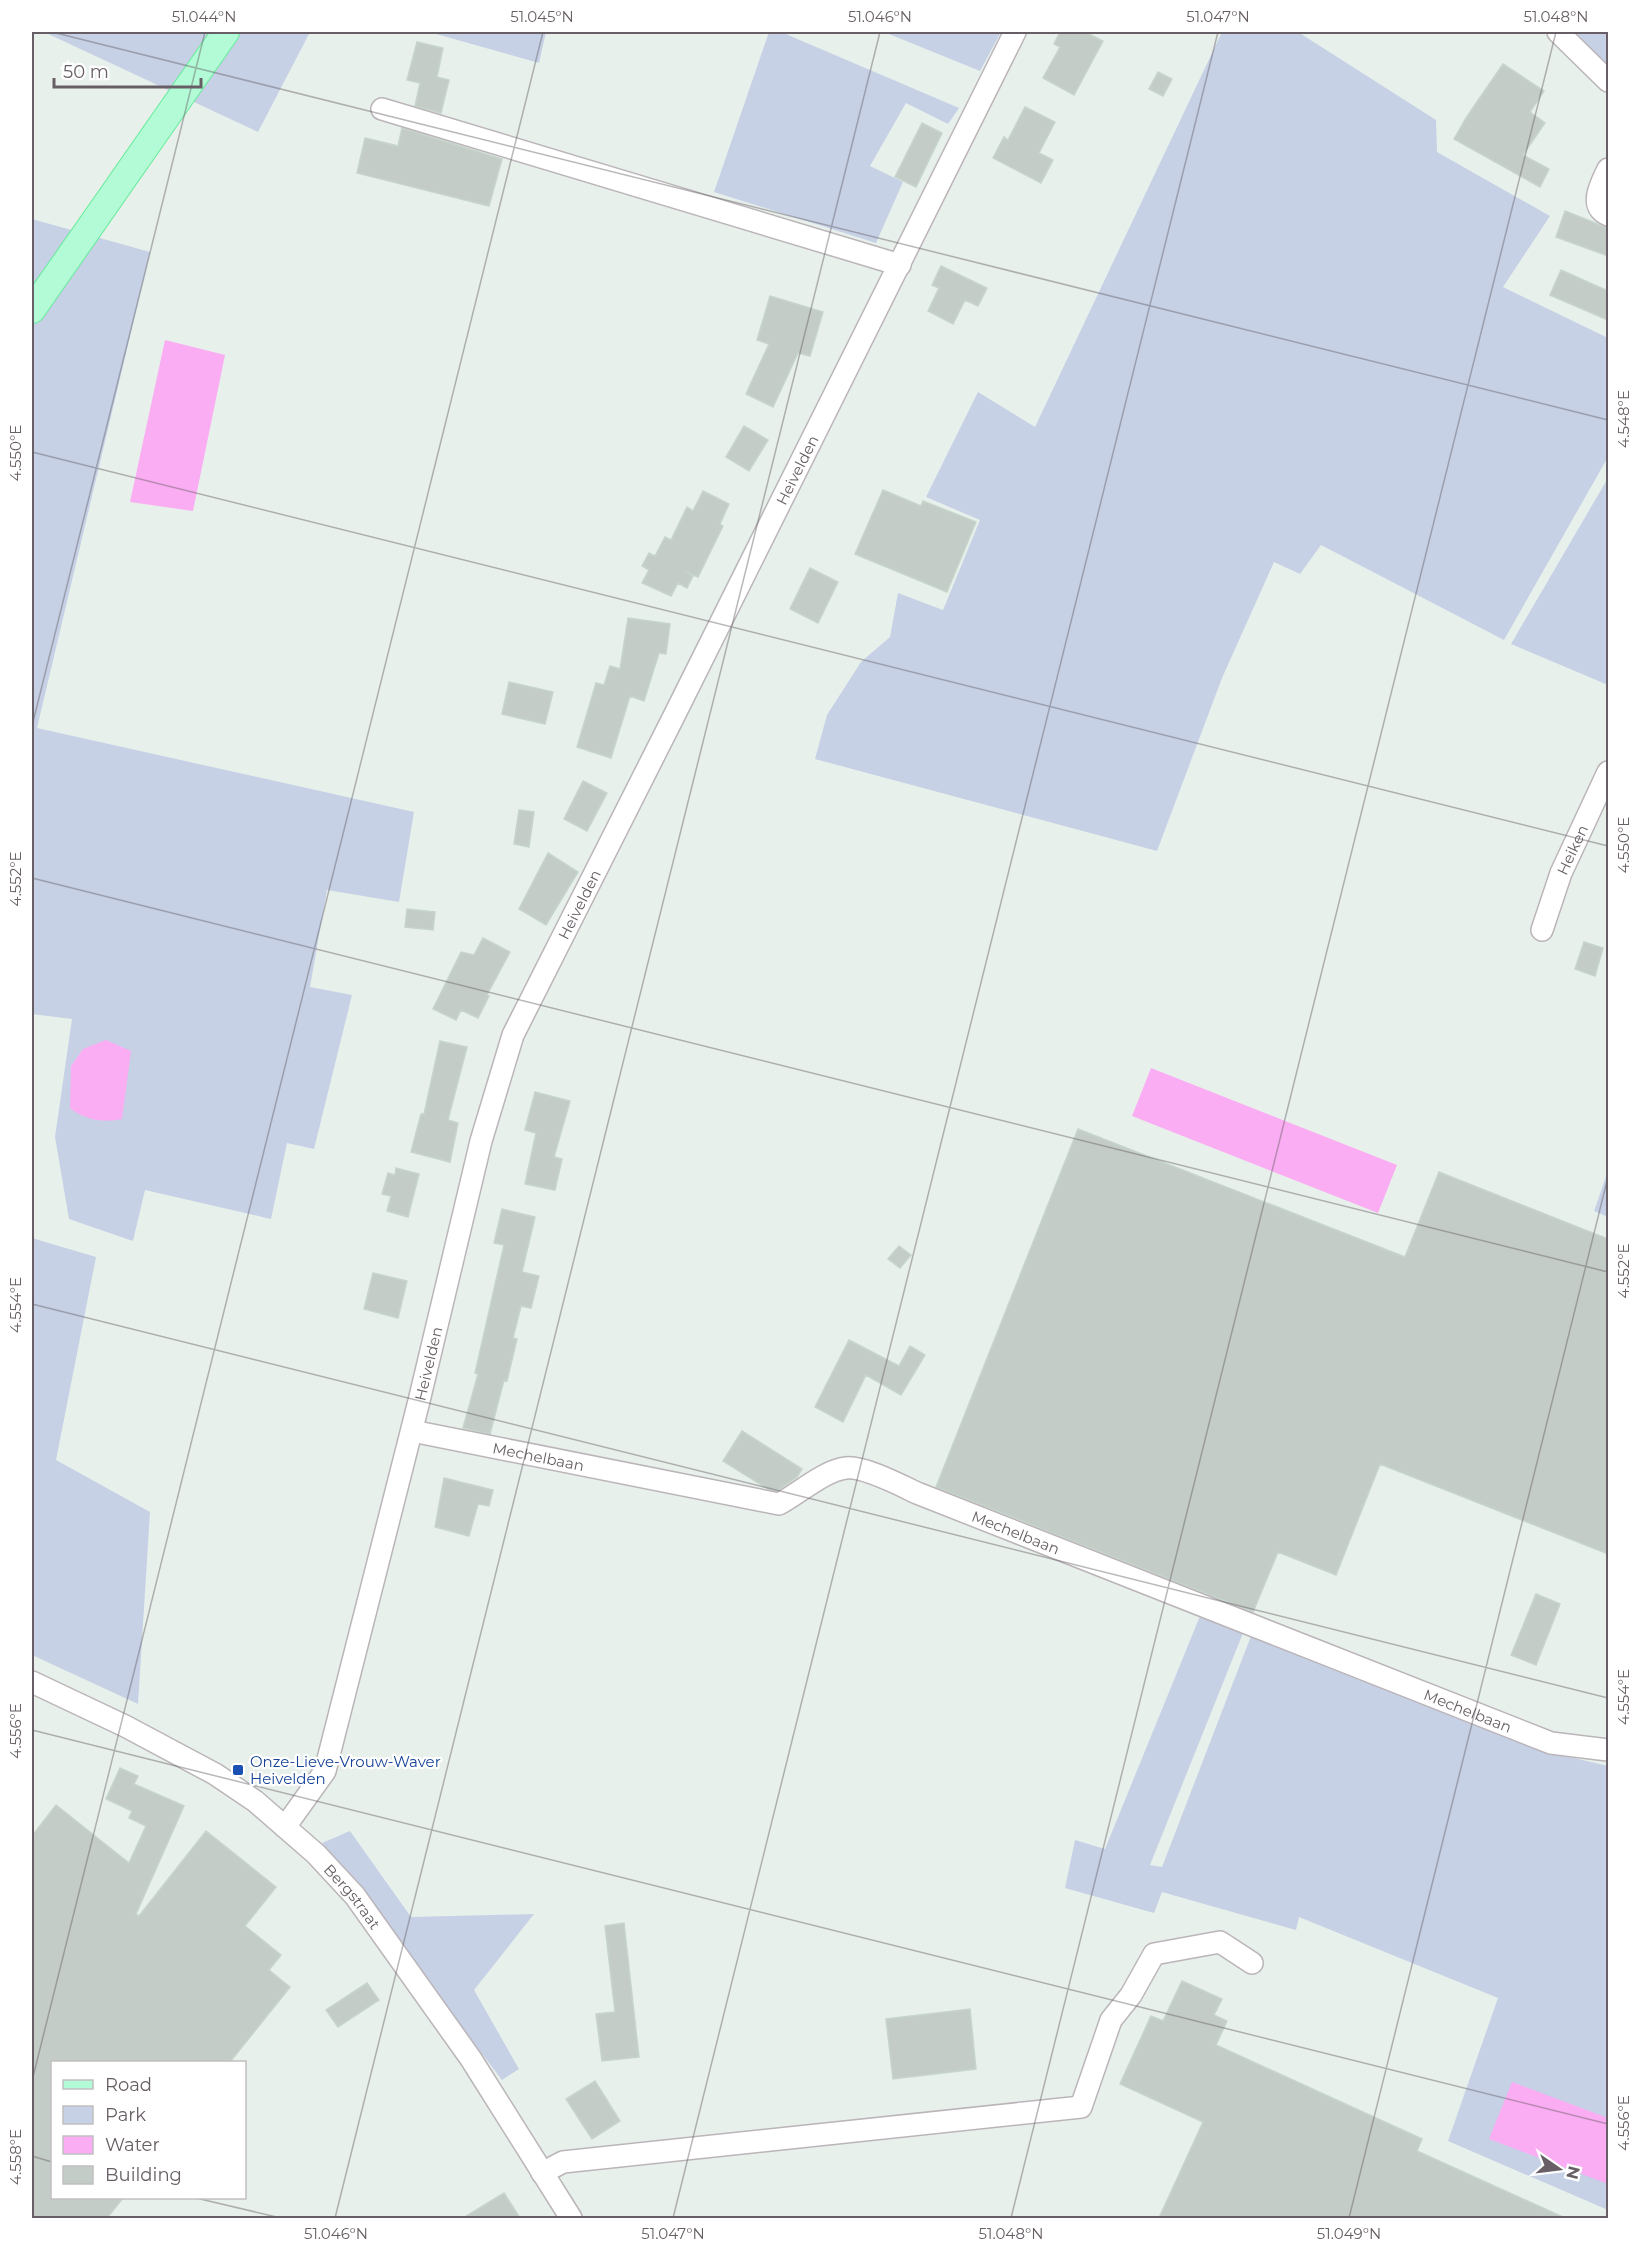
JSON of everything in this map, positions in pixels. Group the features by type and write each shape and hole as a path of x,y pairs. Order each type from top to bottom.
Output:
{"main road":[{"path":"32,310 226,32"}],"street":[{"name":"Heivelden","path":"285,1827 325,1771 412,1431 481,1141 513,1035 1015,32"},
{"path":"1558,32 1608,81"},
{"path":"382,109 900,265"},
{"path":"1608,169 1598,190 1597,200 1604,213 1608,215"},
{"name":"Heiken","path":"1542,930 1561,873 1608,771"},
{"name":"Mechelbaan","path":"412,1431 779,1504 824,1476 846,1468 875,1474 917,1493 1551,1743 1608,1750"},
{"name":"Bergstraat","path":"32,1682 125,1726 215,1774 255,1801 316,1854 355,1896 471,2059 571,2218"},
{"path":"542,2174 563,2162 1081,2107 1111,2020 1131,1995 1154,1954 1220,1942 1252,1963"}],"green space":[{"path":"44,32 310,32 258,132"},
{"path":"429,32 546,32 539,63"},
{"path":"769,32 781,32 959,108 948,124 906,103 870,166 903,182 876,243 714,192"},
{"path":"884,32 1001,32 980,71"},
{"path":"1222,32 1298,32 1436,120 1437,152 1550,216 1503,287 1608,338 1608,457 1504,640 1321,545 1300,574 1274,562 1222,678 1157,851 815,759 827,715 861,662 890,637 898,593 943,610 980,520 926,497 978,392 1035,427"},
{"path":"1576,32 1608,32 1608,70"},
{"path":"32,219 150,252 37,728 414,812 399,902 327,890 310,987 352,995 314,1149 287,1143 271,1219 145,1190 133,1241 69,1219 55,1137 72,1019 32,1014"},
{"path":"1608,478 1608,685 1511,644"},
{"path":"1608,1171 1608,1217 1594,1211"},
{"path":"32,1238 96,1257 56,1460 150,1512 138,1704 32,1655"},
{"path":"1200,1616 1243,1633 1150,1865 1162,1867 1251,1636 1536,1749 1608,1766 1608,2210 1448,2141 1498,1998 1299,1917 1296,1930 1162,1892 1154,1913 1065,1888 1075,1840 1105,1849"},
{"path":"350,1831 411,1917 534,1914 474,1990 519,2069 502,2080 322,1843"}],"water":[{"path":"165,340 225,355 193,511 130,502"},
{"path":"106,1040 131,1051 122,1119 88,1118 70,1108 71,1066 83,1049"},
{"path":"1151,1068 1397,1165 1378,1213 1132,1116"},
{"path":"1512,2082 1608,2118 1608,2184 1489,2139"}],"building":[{"path":"1060,32 1085,32 1103,41 1074,95 1043,78 1060,47 1054,44"},
{"path":"417,42 443,48 437,77 449,80 441,113 415,106 420,83 407,80"},
{"path":"1503,64 1544,91 1530,112 1545,123 1523,155 1549,169 1540,187 1454,139"},
{"path":"1158,72 1172,79 1163,96 1149,89"},
{"path":"1025,107 1055,122 1039,153 1053,160 1041,183 993,158 1004,137 1008,140"},
{"path":"922,123 942,133 916,187 895,177"},
{"path":"402,128 502,159 489,206 357,173 365,138 398,146"},
{"path":"1565,211 1608,228 1608,256 1556,237"},
{"path":"941,266 987,288 978,306 965,300 953,324 928,311 939,288 932,285"},
{"path":"1561,270 1608,291 1608,320 1550,295"},
{"path":"770,296 823,312 810,356 798,353 773,407 746,394 769,344 757,340"},
{"path":"744,426 768,440 749,471 726,457"},
{"path":"883,490 921,506 923,501 976,522 947,592 855,554"},
{"path":"703,491 729,504 720,524 723,526 698,577 684,571 693,576 687,588 678,583 671,596 642,583 649,570 642,566 649,553 655,556 665,537 671,540 687,507 693,511"},
{"path":"810,568 838,582 818,623 790,609"},
{"path":"628,618 670,624 666,654 659,653 644,701 630,696 611,758 577,747 596,683 604,685 610,666 620,669"},
{"path":"509,682 553,692 545,724 502,714"},
{"path":"583,781 607,793 587,831 564,819"},
{"path":"519,810 534,812 529,847 514,844"},
{"path":"548,853 578,872 546,925 519,909"},
{"path":"407,909 435,912 433,930 405,927"},
{"path":"483,938 510,952 487,995 489,996 478,1018 461,1010 456,1020 433,1009 461,952 474,955"},
{"path":"1584,942 1603,948 1595,976 1575,969"},
{"path":"440,1041 467,1047 448,1120 458,1123 450,1162 411,1152 421,1114 424,1114"},
{"path":"535,1092 570,1101 554,1157 562,1159 555,1190 525,1184 536,1133 525,1130"},
{"path":"1078,1129 1405,1257 1439,1172 1608,1239 1608,1554 1380,1464 1336,1575 1278,1552 1253,1612 936,1487"},
{"path":"396,1168 419,1174 408,1217 387,1211 391,1196 382,1194 388,1173 395,1175"},
{"path":"502,1209 535,1217 522,1272 539,1276 531,1308 521,1306 513,1338 517,1339 507,1381 504,1380 490,1434 463,1428 478,1374 475,1373 504,1245 494,1243"},
{"path":"899,1246 911,1255 900,1268 888,1259"},
{"path":"373,1273 407,1281 398,1318 364,1309"},
{"path":"849,1340 899,1366 910,1346 925,1355 901,1395 866,1375 843,1422 815,1407"},
{"path":"742,1431 802,1469 797,1477 777,1491 768,1489 723,1461"},
{"path":"444,1478 493,1490 489,1506 478,1504 469,1536 435,1527"},
{"path":"1536,1594 1560,1604 1536,1665 1511,1655"},
{"path":"120,1768 138,1776 134,1784 184,1806 136,1914 139,1916 206,1831 276,1887 245,1926 281,1955 269,1970 290,1987 231,2061 51,2061 51,2199 122,2199 107,2218 32,2218 32,1836 56,1805 129,1863 146,1826 129,1818 132,1811 106,1799"},
{"path":"624,1923 639,2057 602,2061 596,2014 615,2012 605,1926"},
{"path":"1182,1981 1222,1999 1214,2015 1227,2021 1216,2045 1422,2139 1417,2151 1565,2218 1159,2218 1203,2122 1120,2084 1151,2016 1163,2021"},
{"path":"367,1983 379,2000 338,2027 326,2010"},
{"path":"970,2009 976,2069 893,2079 886,2019"},
{"path":"595,2081 620,2121 592,2139 566,2099"},
{"path":"504,2193 520,2218 463,2218"}],"place":[{"name":"Onze-Lieve-Vrouw-Waver Heivelden","path":"238,1770"}]}
